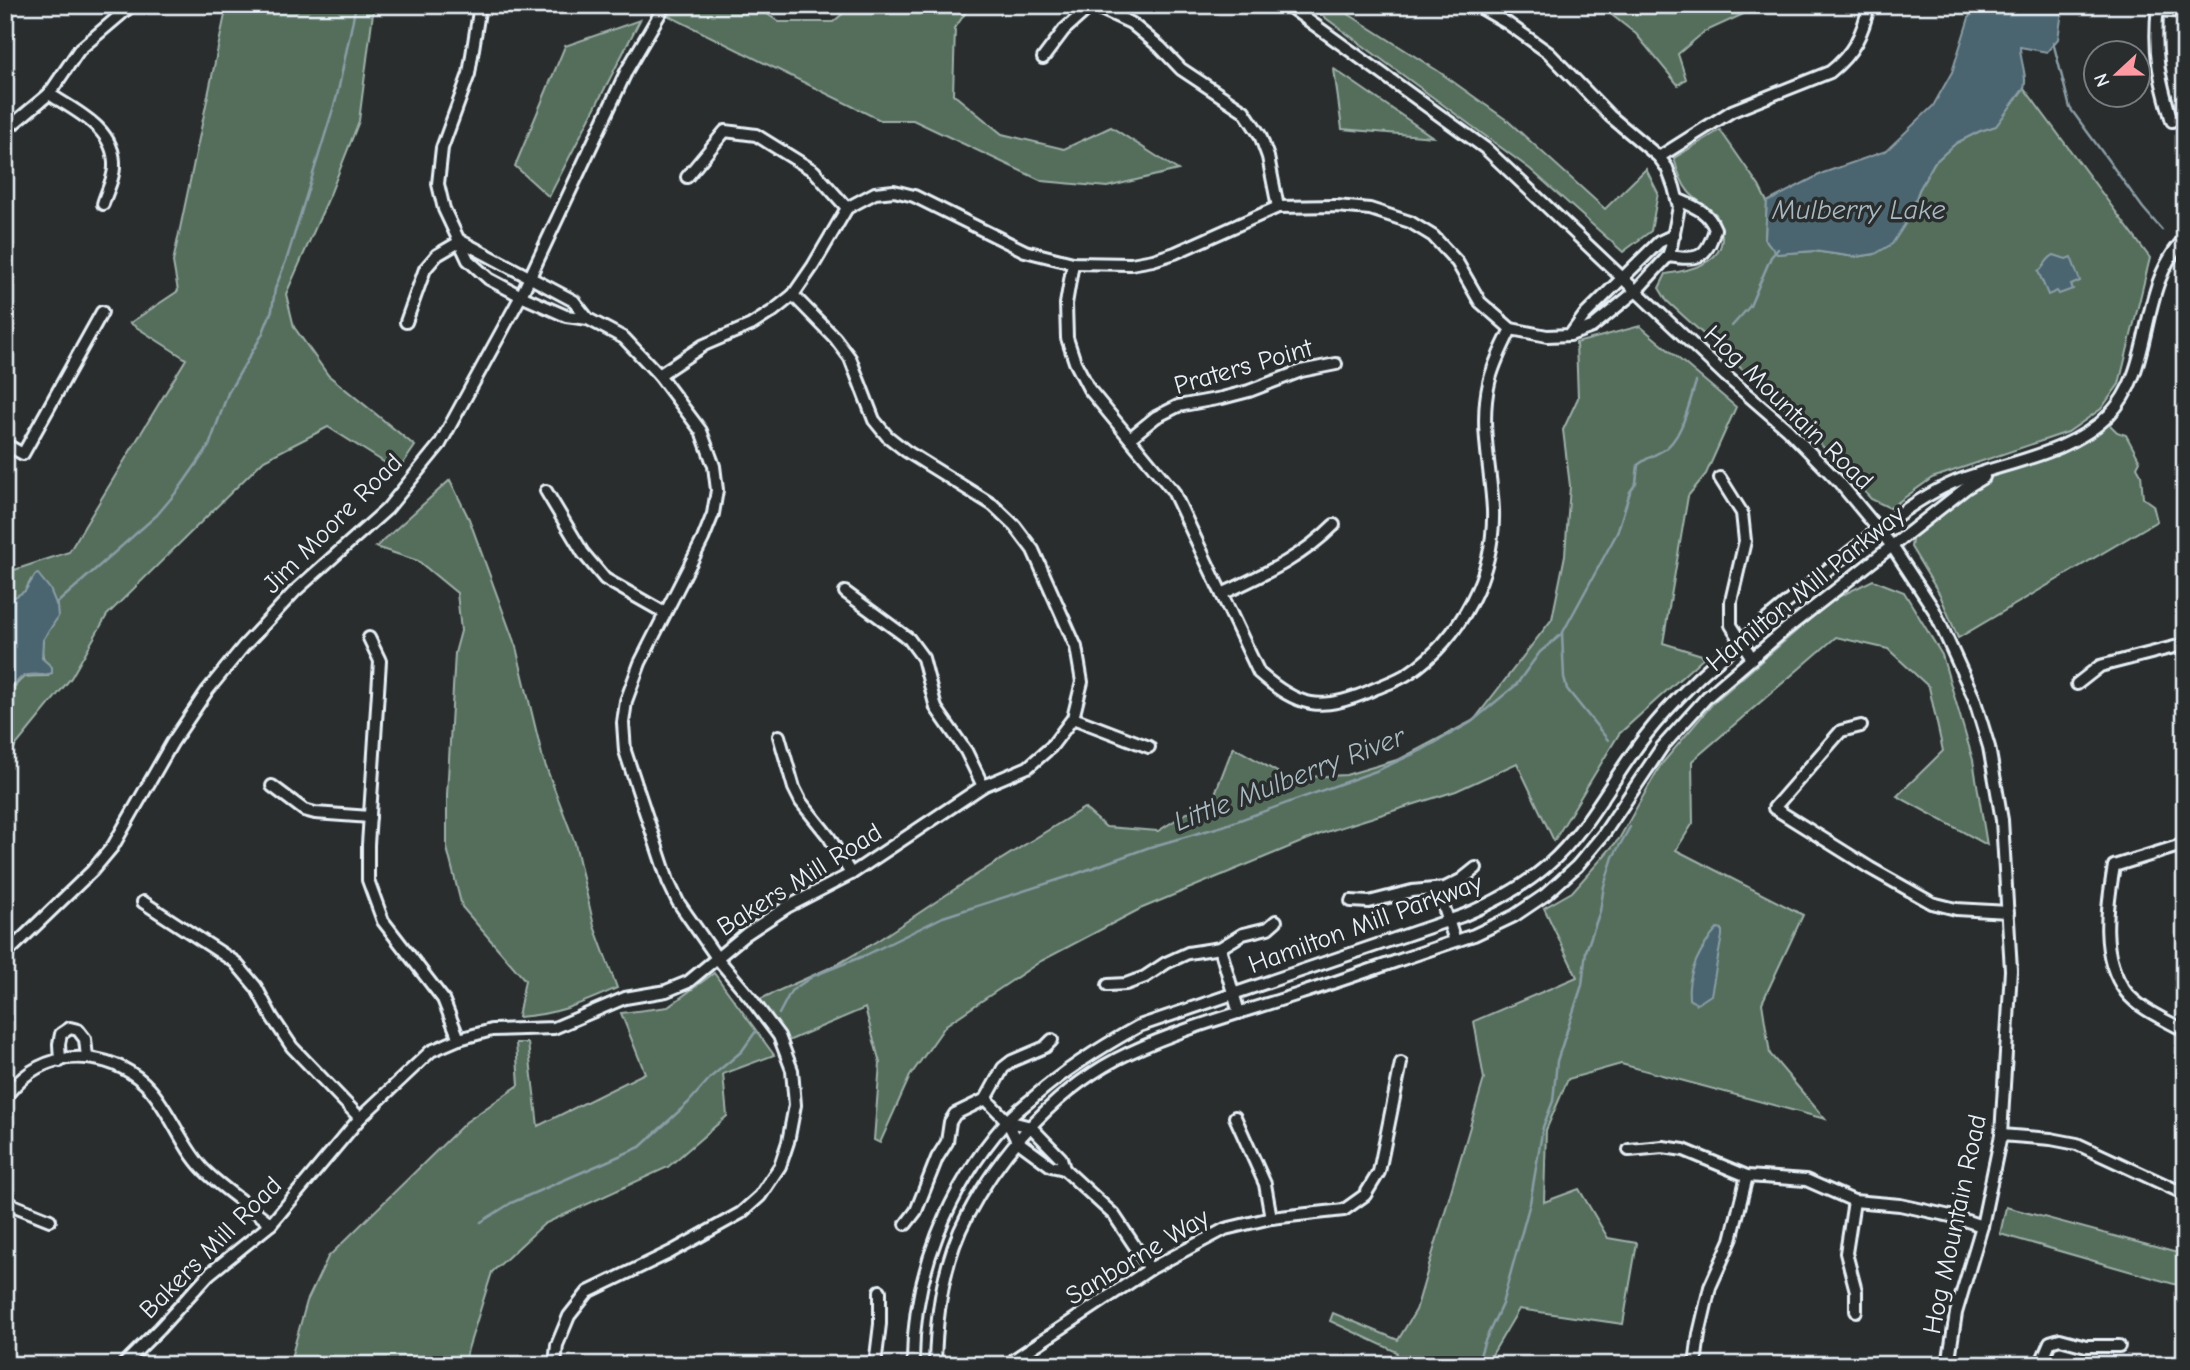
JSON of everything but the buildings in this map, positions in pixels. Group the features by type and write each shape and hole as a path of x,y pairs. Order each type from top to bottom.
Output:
{"street":[{"path":"5,128 49,94 79,50 132,5"},
{"path":"480,5 470,74 442,148 438,184 444,209 468,260 489,279 521,296 566,316 588,319 624,338 659,375 701,431 715,466 717,490 713,514 640,663 626,701 623,723 625,751 668,881 678,902 717,958 779,1036 792,1070 795,1105 780,1167 760,1196 741,1213 671,1252 588,1292 569,1316 557,1345 555,1365"},
{"name":"Jim Moore Road","path":"5,956 92,871 113,846 172,743 207,691 243,647 295,591 387,509 440,444 521,296 627,69 665,5"},
{"path":"1043,58 1064,30 1092,5 1130,23 1160,47 1181,69 1244,111 1260,135 1268,157 1278,207"},
{"name":"Hog Mountain Road","path":"1287,5 1485,148 1726,376 1787,429 1839,482 1892,546 1934,610 1974,698 1989,747 2001,820 2011,970 2001,1135 1982,1226 1956,1313 1948,1365"},
{"path":"659,375 704,345 774,312 793,295 813,267 847,208 875,193 894,191 915,196 1025,251 1073,263 1131,264 1153,260 1175,253 1278,207 1336,206 1370,209 1410,222 1433,236 1457,262 1480,302 1511,329 1547,337 1570,335 1592,327 1636,291 1668,256 1679,207 1667,168 1659,157 1610,116 1549,53 1476,5"},
{"path":"1659,157 1732,111 1829,72 1842,62 1859,39 1869,5"},
{"path":"2172,121 2156,60 2154,35 2157,8 2185,12"},
{"path":"49,94 92,120 109,142 114,167 103,204"},
{"path":"687,177 725,131 756,135 814,171 847,208"},
{"path":"1668,256 1693,260 1699,257 1708,249 1715,229 1710,218 1677,199"},
{"path":"1570,335 1584,316 1659,242 1674,235"},
{"name":"Hamilton Mill Parkway","path":"913,1365 921,1289 942,1220 972,1167 1007,1121 1057,1077 1094,1050 1139,1026 1449,921 1504,898 1548,865 1581,830 1646,735 1693,682 1879,530 1938,489 2082,436 2097,427 2126,393 2135,372 2156,284 2167,259 2185,238"},
{"path":"461,241 574,302 588,319"},
{"path":"405,322 425,269 438,255 461,241"},
{"path":"1073,263 1066,304 1067,338 1074,362 1089,389 1173,491 1259,673 1281,692 1313,704 1353,698 1407,675 1434,654 1457,625 1479,587 1492,548 1493,511 1484,417 1489,382 1511,329"},
{"name":"Bakers Mill Road","path":"123,1365 209,1274 271,1224 360,1118 431,1051 459,1039 492,1030 554,1028 625,998 666,992 688,982 746,934 787,907 851,874 983,786 1028,766 1051,747 1073,718 1082,682 1076,646 1033,550 993,505 906,451 887,436 874,420 850,358 835,338 793,295"},
{"path":"5,444 23,453 102,312"},
{"name":"Praters Point","path":"1130,438 1156,417 1178,405 1249,391 1301,370 1336,364"},
{"name":"Hamilton Mill Parkway","path":"935,1365 935,1334 940,1299 955,1244 966,1216 1017,1141 1076,1085 1128,1053 1474,935 1514,916 1577,866 1603,835 1662,747 1707,697 1892,546 1966,488 1998,468"},
{"path":"1720,478 1742,513 1745,541 1731,601 1731,625 1752,658"},
{"path":"546,491 583,554 605,579 665,613"},
{"path":"1222,594 1286,564 1317,542 1334,525"},
{"path":"845,592 909,639 923,658 936,708 966,751 983,786"},
{"path":"369,638 380,661 368,880 383,921 443,999 459,1039"},
{"path":"2077,684 2100,666 2182,645 2185,656"},
{"path":"1073,718 1149,747"},
{"path":"1861,726 1841,731 1774,808 1870,868 1932,902 1955,909 2008,912"},
{"path":"779,736 794,788 801,802 829,837 851,874"},
{"path":"272,786 304,810 370,817"},
{"path":"2185,844 2114,866 2106,909 2112,967 2127,993 2185,1031"},
{"path":"1352,901 1369,902 1412,891 1445,888 1476,868"},
{"path":"1438,889 1455,941"},
{"path":"143,902 235,962 256,987 292,1047 360,1118"},
{"path":"1108,985 1126,984 1145,977 1188,953 1220,948 1243,934 1268,928 1276,921"},
{"path":"1220,948 1239,1013"},
{"path":"60,1061 61,1034 70,1028 78,1030 85,1039 87,1057"},
{"path":"906,1224 916,1211 937,1158 947,1142 950,1122 955,1114 986,1099 1003,1068 1012,1060 1045,1047 1052,1040"},
{"path":"5,1097 25,1076 50,1062 87,1057 115,1064 135,1075 152,1091 175,1130 204,1170 271,1224"},
{"name":"Sanborne Way","path":"1012,1365 1016,1359 1150,1269 1225,1229 1271,1218 1344,1210 1365,1195 1379,1172 1401,1063"},
{"path":"986,1099 1007,1121 1017,1141 1051,1166 1065,1169"},
{"path":"1235,1117 1265,1184 1271,1218"},
{"path":"1007,1121 1031,1127 1061,1158 1065,1169 1114,1216 1150,1269"},
{"path":"2001,1135 2077,1144 2185,1194"},
{"path":"1629,1150 1663,1147 1684,1150 1747,1177 1806,1181 1854,1201 1900,1205 1982,1226"},
{"path":"1695,1365 1710,1287 1731,1240 1747,1177"},
{"path":"1854,1201 1846,1254 1856,1291 1856,1311"},
{"path":"5,1202 50,1220"},
{"path":"876,1365 880,1291"},
{"path":"2040,1365 2050,1342 2060,1339 2086,1346 2119,1346"}],"green space":[{"path":"227,5 374,5 359,121 286,294 294,327 328,375 415,446 398,471 328,427 264,460 107,615 71,678 5,759 5,695 23,678 48,676 42,646 44,637 56,617 57,606 31,580 25,591 5,603 5,573 69,552 186,359 130,323 178,291 173,262"},
{"path":"675,5 754,5 779,22 833,22 853,5 971,5 955,28 953,94 1002,134 1064,149 1111,127 1178,170 1107,187 1042,181 913,120 880,120 667,15"},
{"path":"1308,5 1334,5 1438,71 1508,121 1605,209 1646,169 1658,193 1651,231 1623,252 1530,169"},
{"path":"1599,5 1745,5 1748,12 1704,32 1678,54 1686,79 1678,85 1636,34"},
{"path":"640,20 549,197 515,166 565,46"},
{"path":"1334,69 1433,137 1342,129"},
{"path":"2024,88 2150,258 2119,384 2101,409 2068,432 1932,478 1890,508 1871,499 1801,423 1667,301 1659,288 1666,274 1684,271 1710,260 1721,246 1722,236 1716,214 1688,191 1680,178 1674,158 1720,130 1767,202 1765,239 1777,254 1814,251 1855,257 1875,254 1909,218 1919,190 1934,163 1956,143 1996,126"},
{"path":"1640,326 1736,407 1706,474 1688,496 1663,643 1705,656 1619,734 1554,841 1517,763 1456,791 1323,833 1140,909 1041,961 946,1025 910,1076 880,1143 874,1140 880,1063 865,1008 788,1041 760,999 836,965 877,941 1084,808 1106,827 1158,831 1214,796 1233,747 1288,778 1346,775 1400,759 1474,720 1552,619 1565,555 1570,486 1563,430 1578,398 1576,343"},
{"path":"2109,424 2117,432 2126,435 2140,461 2137,467 2141,474 2143,498 2153,505 2157,521 1958,638 1940,595 1911,547 1913,534 1974,484 2076,447"},
{"path":"450,480 469,519 516,647 543,759 575,843 594,926 617,988 558,1011 518,1017 525,980 462,907 447,848 447,795 455,653 461,631 457,593 418,561 376,547"},
{"path":"1873,580 1904,592 1942,655 1973,760 1987,845 1897,796 1943,751 1929,687 1888,649 1836,637 1692,761 1693,823 1676,850 1803,915 1762,1003 1770,1054 1825,1119 1621,1064 1568,1079 1546,1130 1544,1202 1579,1189 1608,1238 1637,1243 1623,1324 1519,1309 1486,1365 1394,1365 1397,1352 1330,1321 1333,1313 1398,1340 1416,1310 1484,1079 1474,1021 1577,977 1544,908 1572,892 1619,839 1660,766 1713,703 1832,600"},
{"path":"714,973 774,1055 723,1074 727,1116 668,1167 544,1224 492,1272 463,1365 289,1365 307,1301 328,1257 466,1122 519,1085 516,1043 528,1043 538,1126 645,1073 621,1013 668,1007"},
{"path":"2006,1207 2185,1255 2185,1299 2181,1286 2000,1234"}],"water":[{"name":"Mulberry Lake","path":"1973,5 2063,5 2058,39 2047,52 2020,47 2024,88 1996,126 1956,143 1934,163 1919,190 1909,218 1892,244 1875,254 1855,257 1814,251 1777,254 1765,239 1767,202 1823,173 1886,151 1933,106 1952,72"},
{"path":"2054,255 2066,259 2071,257 2080,281 2071,285 2073,289 2048,295 2038,271"},
{"path":"38,574 50,589 57,606 58,617 43,640 42,658 52,667 52,673 22,677 5,695 5,603 25,591"},
{"path":"1718,928 1722,929 1722,936 1711,995 1697,1004 1689,999 1690,979 1701,952"}],"waterway":[{"path":"56,604 157,515 209,446 228,393 262,335 272,310 275,289 337,96 356,5"},
{"path":"2053,42 2070,108 2162,230"},
{"name":"Little Mulberry River","path":"1732,326 1750,306 1771,257 1778,249"},
{"path":"2183,262 2185,276"},
{"name":"Little Mulberry River","path":"779,1014 791,991 813,976 866,955 943,917 1150,847 1223,826 1376,771 1422,750 1470,723 1516,685 1540,652 1562,634 1617,533 1630,492 1636,483 1638,465 1662,451 1675,439 1696,382"},
{"path":"1562,634 1567,689 1608,740"},
{"path":"1477,1365 1502,1304 1530,1203 1543,1127 1553,1101 1557,1061 1582,985 1586,951 1600,911 1604,886 1613,857 1630,827"},
{"name":"Little Mulberry River","path":"481,1222 511,1203 640,1147 688,1103 711,1077 742,1051 756,1031"}]}
